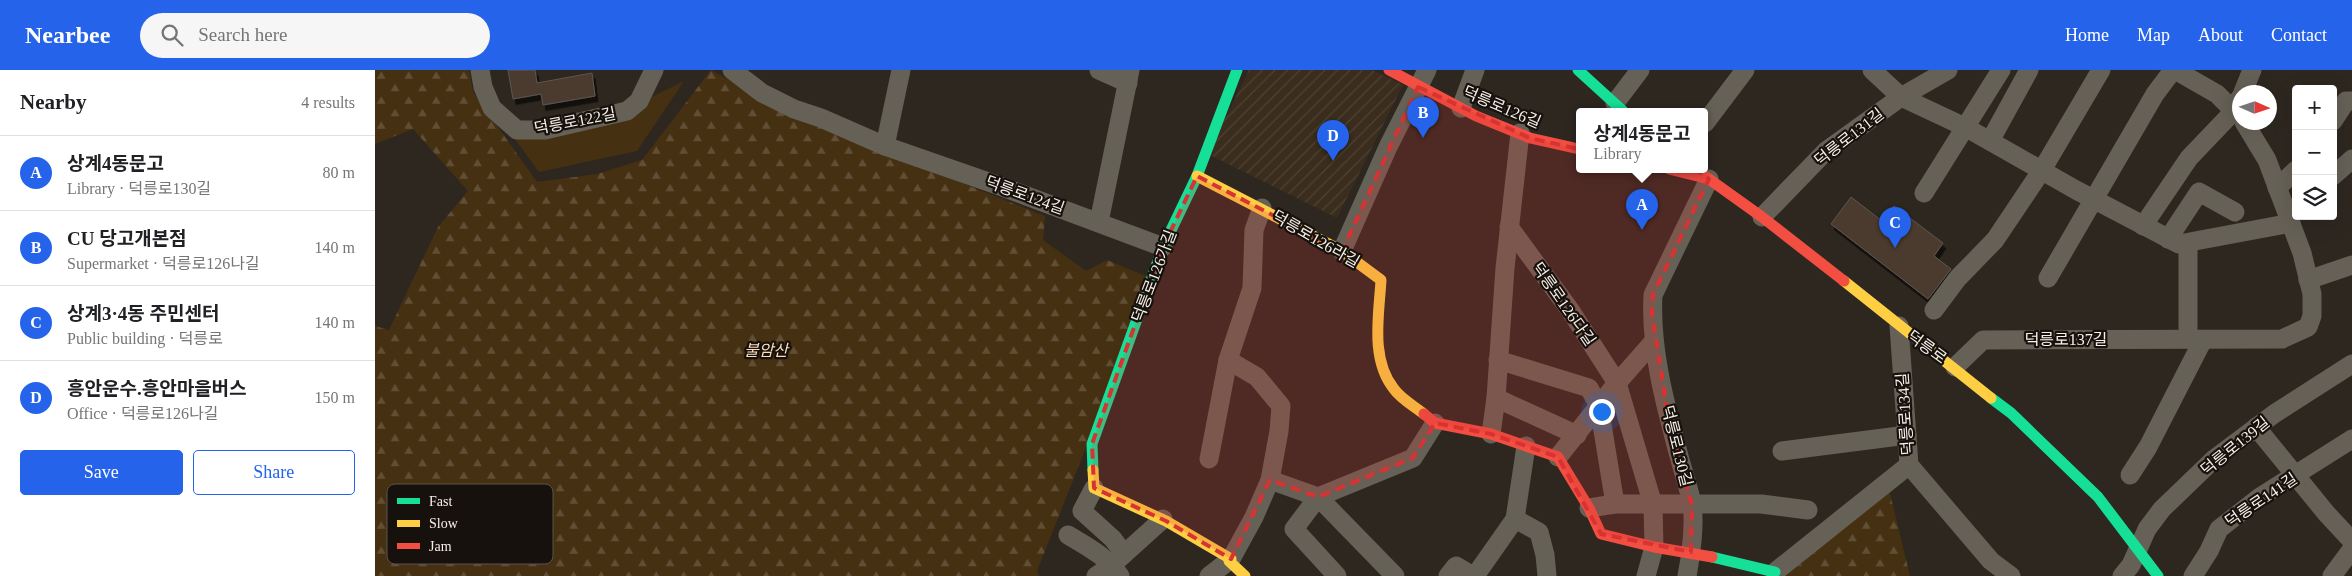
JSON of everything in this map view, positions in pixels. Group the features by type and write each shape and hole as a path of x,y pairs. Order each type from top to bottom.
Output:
{"street":[{"name":"덕릉로122길","path":"480,70 483,87 492,108 517,130 545,130 627,111 639,101 654,70"},
{"name":"덕릉로124길","path":"732,70 762,94 794,109 821,118 885,146 1099,222 1163,247"},
{"path":"885,146 901,70"},
{"path":"1099,70 1129,76 1099,222"},
{"name":"덕릉로126가길","path":"1094,488 1092,444 1163,247 1197,176 1237,70"},
{"name":"덕릉로126길","path":"1389,70 1461,108 1529,138 1576,149"},
{"path":"1342,251 1389,147 1427,70"},
{"path":"1461,108 1475,70"},
{"path":"1577,70 1619,107 1640,70"},
{"path":"1708,119 1745,70"},
{"path":"1872,70 1901,97 1965,127 2094,200 2179,244 2292,216 2277,188 2267,160 2250,130"},
{"name":"덕릉로131길","path":"1762,217 1826,151 1901,97 1948,70"},
{"path":"1924,193 2001,70"},
{"path":"1990,141 2029,70"},
{"name":"덕릉로","path":"1933,310 1957,279 1995,240 2042,170 2101,70"},
{"path":"2048,278 2155,94 2174,70 2217,94 2232,106"},
{"path":"2246,85 2252,70"},
{"path":"2337,115 2346,101 2352,102"},
{"path":"2143,226 2189,158 2232,118"},
{"name":"덕릉로126다길","path":"1491,434 1496,398 1509,226 1520,133"},
{"path":"2334,175 2352,159"},
{"name":"덕릉로","path":"1702,174 1762,217 1899,326 1955,367 2011,413 2055,453 2098,497 2159,576"},
{"name":"덕릉로130길","path":"1687,576 1691,552 1692,505 1668,415 1652,313 1653,295 1702,174"},
{"path":"2277,188 2292,174"},
{"name":"덕릉로126라길","path":"1197,176 1342,251 1381,280 1378,348 1383,370 1394,390 1435,423 1491,434 1558,457"},
{"path":"2169,239 2199,192 2235,212"},
{"path":"1209,459 1228,360 1252,288 1254,230 1262,208"},
{"name":"덕릉로137길","path":"1955,367 1983,340 2282,339 2298,333 2308,327 2312,316 2312,294 2293,220"},
{"name":"덕릉로126다길","path":"1509,226 1570,310 1617,382"},
{"path":"2130,475 2147,447 2195,339 2188,243"},
{"path":"2308,280 2352,265"},
{"name":"덕릉로134길","path":"1899,326 1909,465 1989,569 2011,576"},
{"path":"1655,341 1617,382 1558,457 1589,508 1601,534 1654,547 1691,552 1775,574 1909,465"},
{"path":"1209,576 1231,558 1254,517 1270,480 1281,406 1257,377 1228,360"},
{"path":"1498,360 1589,388 1599,406 1615,504"},
{"name":"덕릉로139길","path":"2139,548 2147,529 2162,509 2214,459 2256,426 2352,364"},
{"path":"1617,382 1653,505 1654,547 1646,576"},
{"path":"1496,398 1577,435"},
{"path":"1337,576 1295,529 1318,497 1413,458 1435,423"},
{"path":"2256,426 2326,513 2352,541"},
{"path":"1782,451 1907,435"},
{"name":"덕릉로141길","path":"2193,576 2209,551 2219,529 2260,497 2351,443"},
{"path":"1449,576 1456,566 1474,576 1515,519 1526,446"},
{"path":"1270,480 1318,497 1395,576"},
{"path":"1119,565 1113,539 1082,511 1094,488 1163,519 1231,558"},
{"path":"1589,508 1615,504 1761,504 1808,510"},
{"path":"1096,576 1119,565 1163,519"},
{"path":"1515,519 1539,532 1545,555 1547,576"},
{"path":"1068,536 1119,565"},
{"path":"2122,576 2131,565 2139,548"},
{"path":"2332,576 2352,549"},
{"path":"1231,558 1229,561 1245,576"}],"highlighted area":[{"path":"1418,87 1530,138 1613,157 1627,116 1709,179 1653,295 1652,313 1668,415 1692,505 1691,552 1601,534 1558,457 1491,434 1435,423 1413,458 1318,497 1270,480 1231,559 1166,521 1094,488 1092,444 1163,247 1197,176 1342,251"}],"shaded area":[{"path":"1249,70 1372,70 1403,85 1337,218 1208,154"}],"green space":[{"name":"불암산","path":"375,70 469,70 473,92 537,182 597,174 642,160 711,70 793,116 1045,216 1043,240 1086,271 1107,260 1153,279 1037,571 1039,576 375,576 375,326 389,330 438,227 468,191 413,129 375,144"},
{"path":"684,81 637,151 539,172 509,131 630,108"},
{"path":"1889,489 1910,576 1786,576"}],"building":[{"path":"508,70 535,70 537,83 592,73 595,96 543,105 541,94 513,99"},
{"path":"1851,197 1882,221 1894,206 1943,243 1934,256 1951,269 1928,299 1831,224"}],"traffic: fast":[{"path":"1093,470 1092,444 1163,247 1197,176 1237,70"},
{"path":"1578,70 1620,108"},
{"path":"1991,398 2011,413 2098,497 2158,576"},
{"path":"1712,557 1775,572"}],"traffic: slow":[{"path":"1197,176 1342,251 1381,280 1378,336 1379,351 1386,377 1397,393 1424,414"},
{"path":"1844,281 1991,398"},
{"path":"1093,470 1094,488 1166,521 1231,559 1229,561 1245,576"}],"traffic: jam":[{"path":"1389,70 1476,116 1530,138 1576,148"},
{"path":"1685,173 1709,179"},
{"path":"1701,173 1762,217 1844,281"},
{"path":"1424,414 1435,423 1491,434 1558,457 1589,508 1601,534 1654,547 1712,557"}],"place":[{"name":"CU 당고개본점","path":"1423,138"},
{"name":"흥안운수.흥안마을버스","path":"1333,161"},
{"name":"상계4동문고","path":"1642,230"},
{"name":"상계3·4동 주민센터","path":"1895,248"}]}
